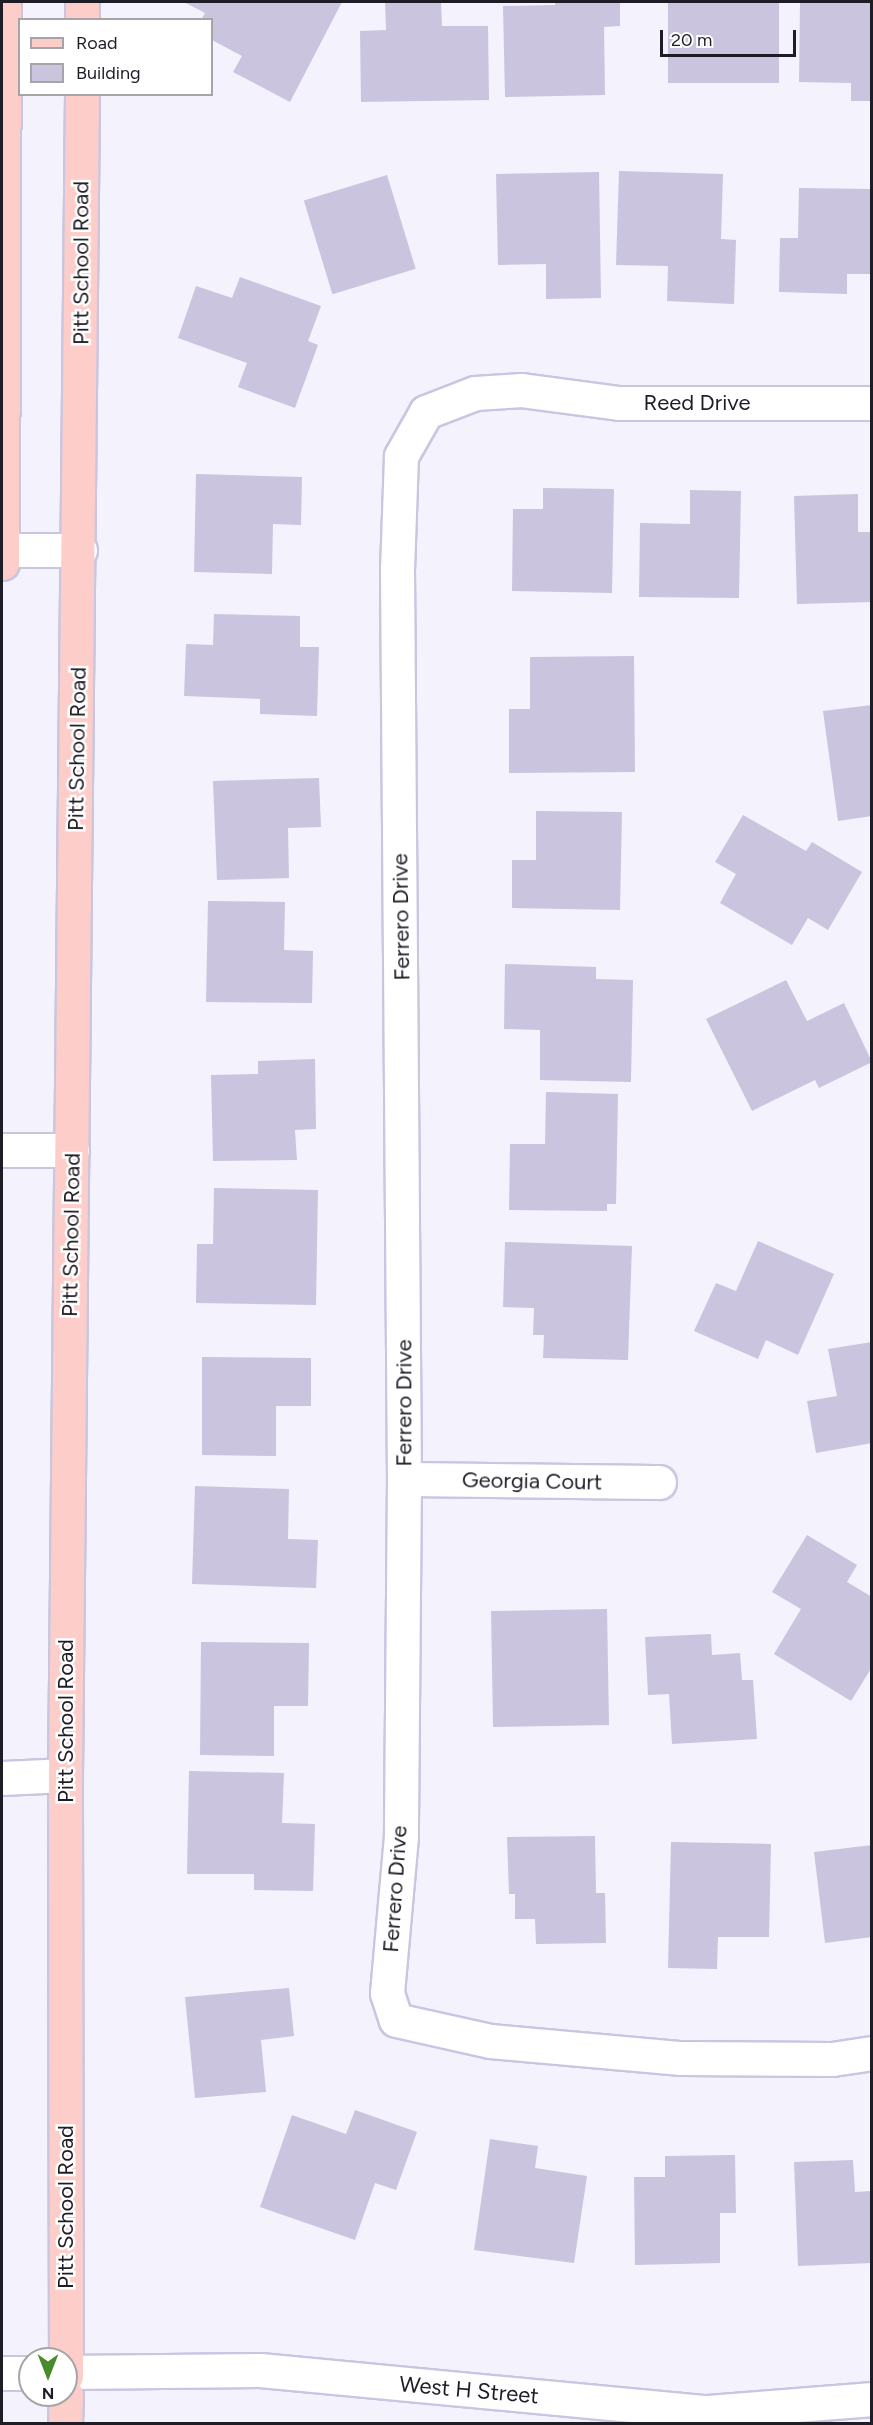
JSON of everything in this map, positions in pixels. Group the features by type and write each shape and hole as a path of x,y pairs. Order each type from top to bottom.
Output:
{"main road":[{"path":"2,563 4,2"},
{"path":"82,2 82,18"},
{"name":"Pitt School Road","path":"66,2347 66,1775 80,550 82,96"},
{"path":"65,2424 66,2407"}],"street":[{"name":"Reed Drive","path":"522,390 619,403 872,403"},
{"name":"Ferrero Drive","path":"522,390 475,393 426,412 400,456 397,569 404,1479 400,1836 387,1993 396,2020 490,2041 681,2058 832,2059 872,2053"},
{"path":"2,550 80,550"},
{"path":"2,1150 72,1150"},
{"name":"Georgia Court","path":"404,1479 659,1482"},
{"path":"2,1778 66,1775"},
{"name":"West H Street","path":"78,2373 260,2370 708,2412 872,2399"},
{"path":"2,2373 18,2373"}],"building":[{"path":"184,2 342,2 290,102 233,72 242,56 213,41 213,18 202,18 205,13"},
{"path":"385,2 441,2 442,26 488,26 489,100 361,102 360,31 386,30"},
{"path":"555,2 620,2 620,26 604,27 605,95 505,97 503,6 555,5"},
{"path":"668,2 779,2 779,83 668,83"},
{"path":"800,2 872,2 872,101 851,101 851,83 799,82"},
{"path":"619,171 723,174 721,239 736,240 734,304 667,301 668,266 616,265"},
{"path":"599,172 601,298 546,299 546,264 498,265 496,174"},
{"path":"387,175 416,269 332,294 304,200"},
{"path":"799,188 872,189 872,274 847,274 847,294 779,292 780,238 798,238"},
{"path":"240,277 321,306 308,341 318,345 295,408 238,387 247,363 178,338 196,286 232,298"},
{"path":"196,474 302,477 301,525 273,524 272,574 194,572"},
{"path":"543,488 614,489 612,593 512,591 513,509 543,509"},
{"path":"690,490 741,491 739,598 639,597 640,523 690,524"},
{"path":"858,494 858,532 872,532 872,602 797,604 794,496"},
{"path":"214,614 300,616 300,647 319,647 317,716 260,714 260,699 184,696 186,644 213,645"},
{"path":"634,656 635,772 509,773 509,709 530,709 530,657"},
{"path":"872,705 872,816 838,821 823,711"},
{"path":"319,778 321,827 288,828 289,878 217,880 213,781"},
{"path":"536,811 622,812 620,910 512,908 512,860 536,860"},
{"path":"743,815 806,851 812,842 862,872 828,930 808,918 792,945 720,903 736,874 715,862"},
{"path":"208,901 285,902 284,950 313,951 312,1003 206,1002"},
{"path":"505,964 596,967 596,979 633,980 631,1082 540,1080 540,1030 504,1029"},
{"path":"786,980 807,1021 844,1003 872,1062 819,1088 815,1080 752,1111 706,1019"},
{"path":"315,1059 316,1129 295,1130 297,1160 213,1161 211,1075 258,1074 258,1061"},
{"path":"546,1092 618,1094 616,1204 607,1204 607,1211 509,1210 510,1144 545,1144"},
{"path":"214,1188 318,1190 316,1305 196,1303 197,1244 213,1244"},
{"path":"758,1241 834,1274 798,1355 766,1340 758,1359 694,1331 716,1283 736,1291"},
{"path":"505,1242 632,1246 628,1360 543,1358 544,1335 533,1335 534,1308 503,1307"},
{"path":"872,1342 872,1443 816,1453 807,1401 837,1396 828,1349"},
{"path":"202,1357 311,1358 311,1406 276,1406 276,1456 202,1455"},
{"path":"195,1486 289,1489 288,1539 318,1540 316,1588 192,1584"},
{"path":"807,1535 857,1565 847,1582 872,1597 872,1667 851,1701 774,1654 801,1609 772,1592"},
{"path":"607,1609 609,1725 493,1727 491,1611"},
{"path":"711,1634 712,1655 740,1653 742,1680 753,1680 757,1739 672,1744 669,1694 648,1695 645,1637"},
{"path":"201,1642 309,1643 308,1706 274,1706 274,1756 200,1755"},
{"path":"189,1771 284,1773 282,1823 315,1824 313,1891 254,1890 254,1874 187,1874"},
{"path":"595,1836 596,1893 605,1893 606,1943 536,1944 535,1919 515,1919 515,1894 509,1894 507,1837"},
{"path":"671,1842 771,1844 769,1937 718,1937 717,1969 668,1968"},
{"path":"872,1845 872,1937 825,1943 814,1852"},
{"path":"289,1988 294,2036 261,2040 266,2092 195,2098 185,1997"},
{"path":"355,2110 417,2132 396,2190 375,2183 355,2240 260,2207 292,2115 346,2134"},
{"path":"490,2139 538,2146 535,2168 587,2176 574,2263 474,2250"},
{"path":"735,2155 736,2213 720,2213 720,2263 635,2265 634,2177 665,2177 665,2156"},
{"path":"853,2160 855,2192 872,2191 872,2263 798,2266 794,2162"}]}
